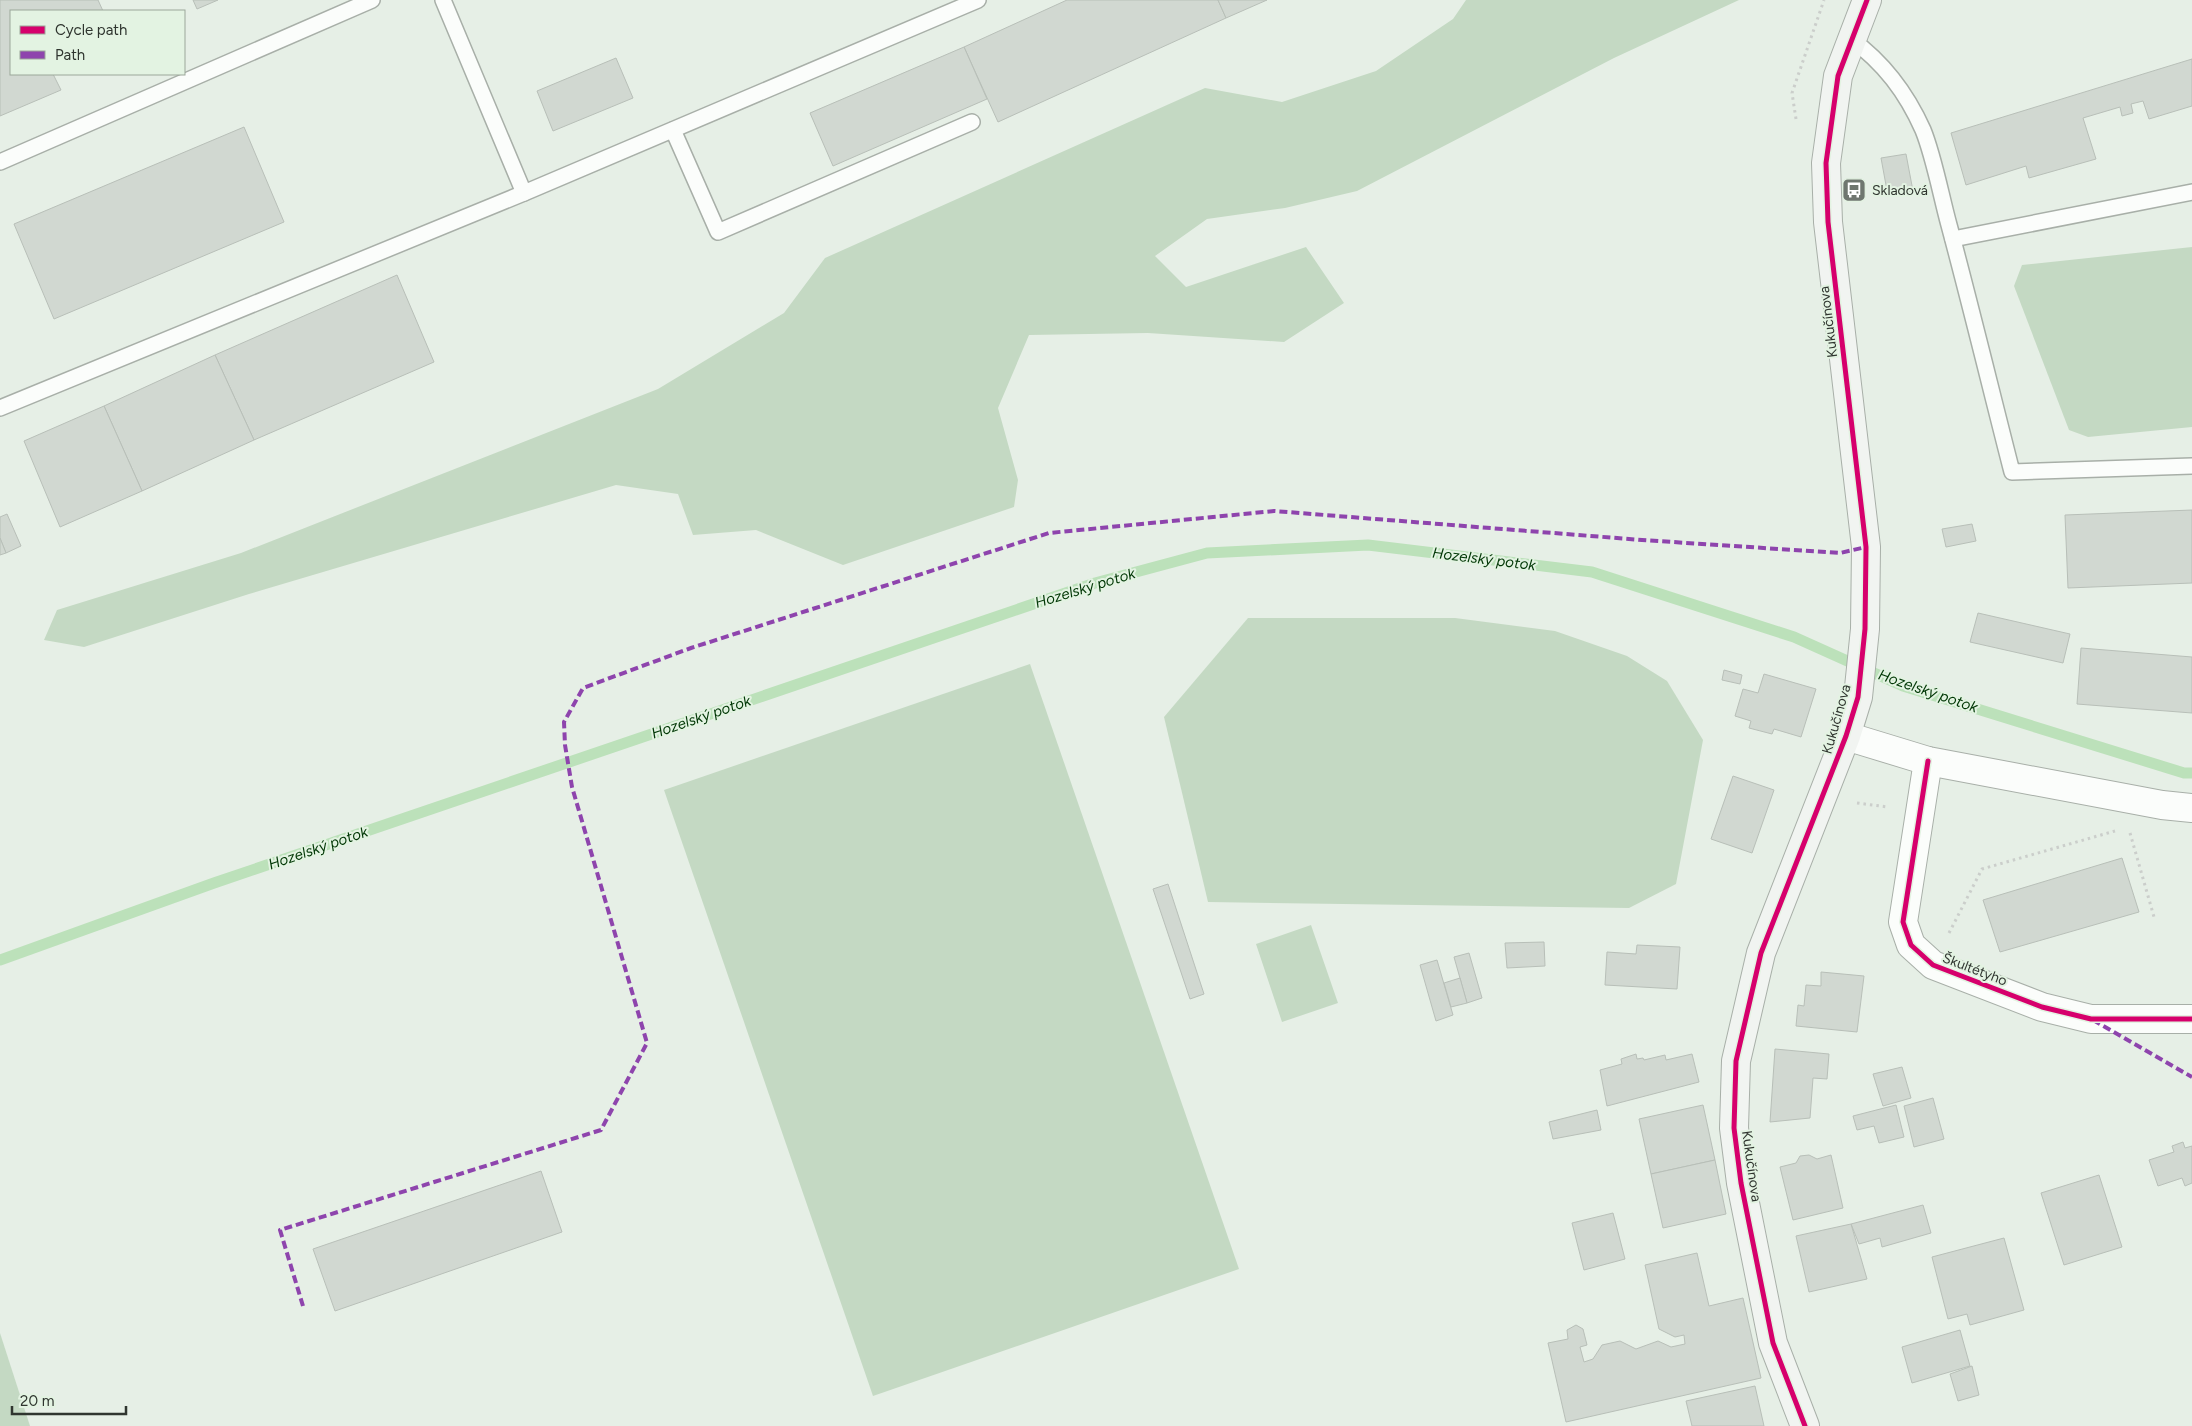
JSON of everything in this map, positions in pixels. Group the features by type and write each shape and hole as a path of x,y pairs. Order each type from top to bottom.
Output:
{"street":[{"name":"Kukučínova","path":"1805,1426 1773,1343 1741,1183 1734,1128 1736,1061 1761,953 1846,736 1858,697 1865,629 1866,547 1831,247 1826,163 1838,76 1867,0"},
{"path":"1846,736 1928,761 2162,805 2192,808"},
{"name":"Škultétyho","path":"1928,761 1903,922 1911,945 1932,965 2042,1007 2091,1019 2192,1019"}],"lane":[{"path":"0,162 372,0"},
{"path":"443,0 524,193"},
{"path":"0,408 524,193 978,0"},
{"path":"1851,39 1873,55 1888,71 1902,92 1923,131 1953,239 2012,472 2192,466"},
{"path":"674,130 718,232 972,122"},
{"path":"1953,239 2192,192"}],"path":[{"path":"1851,802 1920,813"},
{"path":"2128,828 2154,918"},
{"path":"1932,965 1982,869 2119,830"}],"green space":[{"path":"1466,0 1739,0 1614,58 1357,191 1285,208 1207,219 1155,256 1186,287 1306,247 1344,303 1284,342 1148,333 1029,335 998,408 1018,480 1014,507 843,565 756,530 693,535 678,494 616,485 249,594 84,647 44,640 57,610 241,553 658,389 784,313 825,258 1205,88 1282,102 1376,71 1453,19"},
{"path":"2192,247 2192,427 2088,437 2069,430 2014,286 2022,265"},
{"path":"1248,618 1455,618 1555,631 1627,656 1667,681 1703,740 1676,884 1629,908 1208,902 1164,717"},
{"path":"1030,664 1239,1269 873,1396 664,790"},
{"path":"1311,925 1338,1003 1282,1022 1256,944"},
{"path":"0,1333 30,1426 0,1426"}],"building":[{"path":"0,0 98,0 103,10 10,10 10,75 54,75 61,90 0,116"},
{"path":"193,0 218,0 197,9"},
{"path":"1067,0 1218,0 1226,18 998,122 964,47"},
{"path":"1218,0 1267,0 1226,18"},
{"path":"964,47 987,99 833,166 810,113"},
{"path":"616,58 633,98 553,131 537,91"},
{"path":"2192,59 2192,106 2149,119 2143,101 2131,104 2133,113 2122,116 2120,107 2083,118 2096,159 2029,178 2026,166 1966,185 1951,133"},
{"path":"244,127 284,222 54,319 14,224"},
{"path":"1906,154 1913,191 1888,196 1881,158"},
{"path":"397,275 434,362 254,440 215,355"},
{"path":"215,355 254,440 142,491 104,406"},
{"path":"104,406 142,491 60,527 24,441"},
{"path":"2192,510 2192,583 2068,588 2065,515"},
{"path":"7,514 21,546 6,553 0,538 0,517"},
{"path":"1972,524 1976,541 1946,547 1942,529"},
{"path":"0,538 6,553 0,555"},
{"path":"1978,613 2070,634 2063,663 1970,642"},
{"path":"2081,648 2192,657 2192,713 2077,704"},
{"path":"1724,670 1742,675 1740,684 1722,680"},
{"path":"1764,674 1816,689 1801,737 1774,729 1772,734 1749,728 1751,721 1735,716 1743,689 1758,693"},
{"path":"1733,776 1774,790 1752,853 1711,839"},
{"path":"2122,858 2139,912 2000,952 1983,900"},
{"path":"1168,884 1204,994 1190,999 1153,889"},
{"path":"1544,942 1545,966 1507,968 1505,943"},
{"path":"1637,945 1680,947 1677,989 1605,985 1607,952 1636,954"},
{"path":"1469,953 1482,998 1467,1003 1454,957"},
{"path":"1437,960 1453,1015 1436,1021 1420,965"},
{"path":"1821,972 1864,976 1857,1032 1796,1026 1798,1005 1804,1006 1806,985 1821,986"},
{"path":"1460,978 1467,1003 1451,1007 1444,983"},
{"path":"1775,1049 1829,1054 1827,1079 1813,1078 1810,1118 1770,1122"},
{"path":"1636,1054 1637,1059 1643,1058 1644,1060 1665,1055 1666,1060 1692,1054 1699,1082 1607,1106 1600,1070 1622,1064 1621,1059"},
{"path":"1902,1067 1911,1098 1883,1106 1873,1074"},
{"path":"1933,1098 1944,1139 1914,1147 1904,1106"},
{"path":"1703,1105 1715,1160 1651,1174 1639,1119"},
{"path":"1896,1105 1904,1137 1879,1143 1874,1126 1857,1130 1853,1116"},
{"path":"1597,1110 1601,1130 1553,1139 1549,1122"},
{"path":"2183,1142 2185,1148 2192,1146 2192,1183 2185,1186 2182,1178 2158,1186 2149,1160 2174,1152 2172,1146"},
{"path":"1809,1155 1817,1159 1831,1155 1843,1208 1793,1220 1780,1167 1796,1163 1800,1156"},
{"path":"1715,1160 1726,1214 1663,1228 1651,1174"},
{"path":"541,1171 562,1232 335,1311 313,1249"},
{"path":"2099,1175 2122,1247 2064,1265 2041,1193"},
{"path":"1923,1205 1931,1233 1882,1247 1880,1238 1859,1244 1851,1224"},
{"path":"1613,1213 1625,1259 1584,1270 1572,1223"},
{"path":"1851,1224 1867,1279 1809,1292 1796,1236"},
{"path":"2004,1238 2024,1310 1970,1325 1967,1314 1948,1319 1932,1257"},
{"path":"1697,1253 1709,1306 1743,1298 1761,1378 1566,1422 1548,1343 1568,1339 1567,1330 1576,1325 1583,1329 1587,1345 1580,1347 1584,1362 1593,1359 1602,1345 1620,1341 1636,1349 1658,1341 1671,1347 1685,1344 1684,1335 1675,1337 1659,1329 1645,1265"},
{"path":"1960,1330 1970,1366 1912,1383 1902,1347"},
{"path":"1972,1366 1979,1395 1958,1401 1950,1374"},
{"path":"1755,1386 1764,1426 1692,1426 1686,1401"}],"waterway":[{"name":"Hozelský potok","path":"0,960 214,883 1095,583 1207,553 1368,545 1592,572 1794,637 1903,686 2184,773 2192,773"}],"marked path":[{"path":"303,1306 280,1230 601,1130 647,1043 572,787 565,745 564,722 583,688 691,648 1049,533 1274,511 1642,540 1840,553 1866,547"},
{"path":"2093,1020 2192,1077"}],"cycle path":[{"path":"1805,1426 1773,1343 1741,1183 1734,1128 1736,1061 1761,953 1846,736 1858,697 1865,629 1866,547 1828,222 1826,163 1838,76 1867,0"},
{"path":"1928,761 1903,922 1911,945 1933,965 2042,1007 2091,1019 2192,1019"}],"place":[{"name":"Skladová","path":"1854,190"}]}
